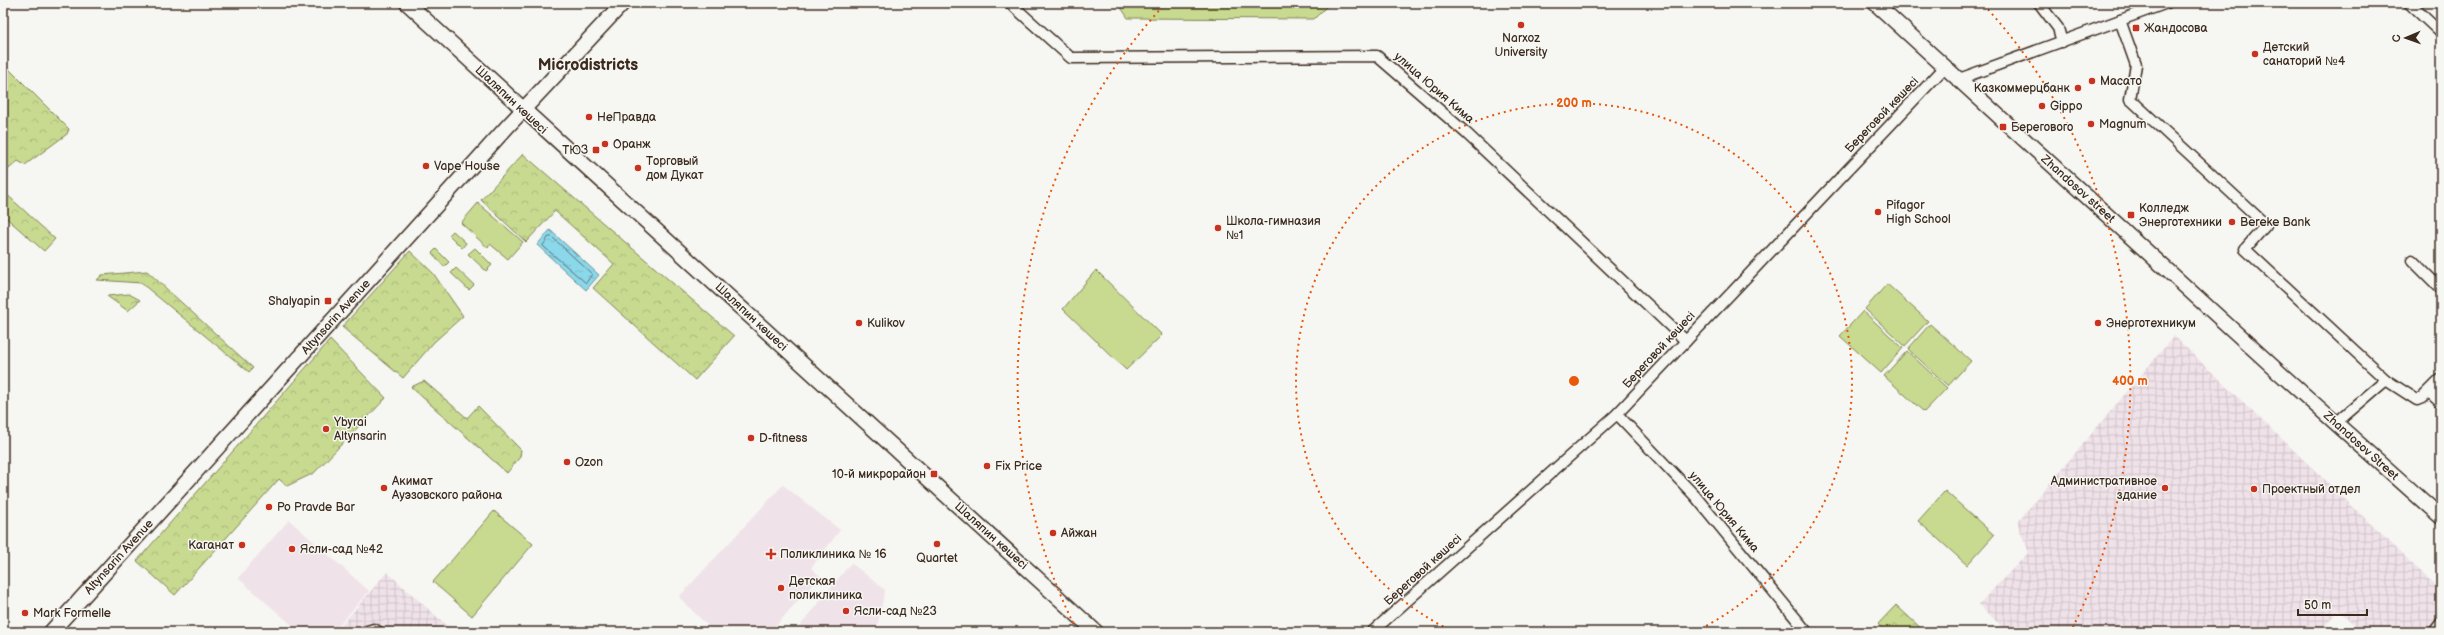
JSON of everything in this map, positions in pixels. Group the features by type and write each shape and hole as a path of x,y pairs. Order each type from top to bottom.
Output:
{"main road":[{"name":"Шаляпин көшесі","path":"407,3 523,111 1096,632"},
{"name":"Altynsarin Avenue","path":"51,632 523,111 623,3"},
{"name":"Zhandosov street","path":"1875,3 2282,375"},
{"name":"Zhandosov Street","path":"2282,375 2441,517"}],"street":[{"name":"улица Юрия Кима","path":"1010,3 1071,58 1377,56 1466,133 1686,341"},
{"path":"2039,3 2058,28 2062,42"},
{"path":"1959,79 2167,3"},
{"path":"2409,3 2441,33"},
{"path":"2120,20 2136,65 2130,99 2266,225 2245,249 2386,380 2417,400 2429,392 2441,379"},
{"name":"Береговой көшесі","path":"1372,632 1617,414 1945,67"},
{"path":"2412,260 2441,289"},
{"path":"2336,423 2386,380"},
{"path":"2429,392 2441,403"},
{"name":"улица Юрия Кима","path":"1617,414 1695,496 1807,632"},
{"path":"2434,632 2441,623"},
{"path":"364,632 374,629 379,632"}],"shaded area":[{"path":"2174,336 2441,591 2441,620 2431,632 2363,632 2339,611 2319,632 2007,632 1979,604 2029,552 2019,529 2019,520"},
{"name":"Поликлиника № 16","path":"783,485 840,530 811,568 820,576 770,632 714,632 679,597"},
{"name":"Ясли-сад №42","path":"289,520 369,591 333,632 300,632 238,578"},
{"name":"Ясли-сад №23","path":"851,563 885,590 876,632 795,632"},
{"path":"387,572 454,632 336,632"}],"green space":[{"path":"1118,3 1330,3 1314,19 1128,18"},
{"path":"3,63 69,129 67,134 25,165 18,161 3,174"},
{"path":"523,154 734,336 695,380 593,288 614,264 555,211 526,242 481,200"},
{"path":"3,191 55,239 44,251 3,215"},
{"path":"478,203 523,242 508,259 490,244 488,248 461,223"},
{"path":"453,231 466,243 462,248 449,235"},
{"path":"475,248 492,265 486,271 468,254"},
{"path":"436,249 449,262 444,267 432,253"},
{"path":"410,251 433,273 463,316 434,342 403,378 342,327"},
{"path":"456,268 474,285 469,290 451,273"},
{"path":"1096,270 1162,335 1126,370 1063,309"},
{"path":"147,271 253,368 249,372 141,283 97,280 102,275"},
{"path":"1887,284 1928,321 1905,346 1865,309"},
{"path":"129,294 140,300 128,311 107,296"},
{"path":"1863,311 1903,348 1881,373 1840,336"},
{"path":"1930,324 1971,361 1948,386 1908,349"},
{"path":"330,340 386,398 314,473 287,486 279,479 175,595 137,561"},
{"path":"1907,351 1947,388 1924,412 1884,376"},
{"path":"424,381 467,418 478,406 521,450 520,457 507,473 411,387"},
{"path":"1945,491 1994,535 1967,565 1918,521"},
{"path":"494,511 533,544 472,616 433,582"},
{"path":"1896,605 1925,632 1886,632 1878,624"}],"water":[{"path":"550,230 599,275 586,290 537,245"}],"place":[{"name":"Narxoz University","path":"1521,25"},
{"name":"Жандосова","path":"2136,28"},
{"name":"Детский санаторий №4","path":"2255,54"},
{"name":"Масато","path":"2092,81"},
{"name":"Казкоммерцбанк","path":"2078,88"},
{"name":"Gippo","path":"2042,106"},
{"name":"НеПравда","path":"589,117"},
{"name":"Magnum","path":"2091,124"},
{"name":"Берегового","path":"2003,127"},
{"name":"Оранж","path":"605,144"},
{"name":"ТЮЗ","path":"596,150"},
{"name":"Vape House","path":"426,166"},
{"name":"Торговый дом Дукат","path":"638,168"},
{"name":"Pifagor High School","path":"1878,212"},
{"name":"Колледж Энерготехники","path":"2131,215"},
{"name":"Bereke Bank","path":"2232,222"},
{"name":"Школа-гимназия №1","path":"1218,228"},
{"name":"Shalyapin","path":"328,301"},
{"name":"Kulikov","path":"859,323"},
{"name":"Энерготехникум","path":"2098,323"},
{"name":"Ybyrai Altynsarin","path":"326,429"},
{"name":"D-fitness","path":"751,438"},
{"name":"Ozon","path":"567,462"},
{"name":"Fix Price","path":"987,466"},
{"name":"10-й микрорайон","path":"934,474"},
{"name":"Акимат Ауэзовского района","path":"384,488"},
{"name":"Административное здание","path":"2165,488"},
{"name":"Проектный отдел","path":"2254,489"},
{"name":"Po Pravde Bar","path":"269,507"},
{"name":"Айжан","path":"1053,533"},
{"name":"Quartet","path":"937,544"},
{"name":"Каганат","path":"242,545"},
{"name":"Ясли-сад №42","path":"292,549"},
{"name":"Поликлиника № 16","path":"771,554"},
{"name":"Детская поликлиника","path":"781,588"},
{"name":"Ясли-сад №23","path":"846,611"},
{"name":"Mark Formelle","path":"25,613"}],"district":[{"name":"Microdistricts","path":"588,65"}]}
